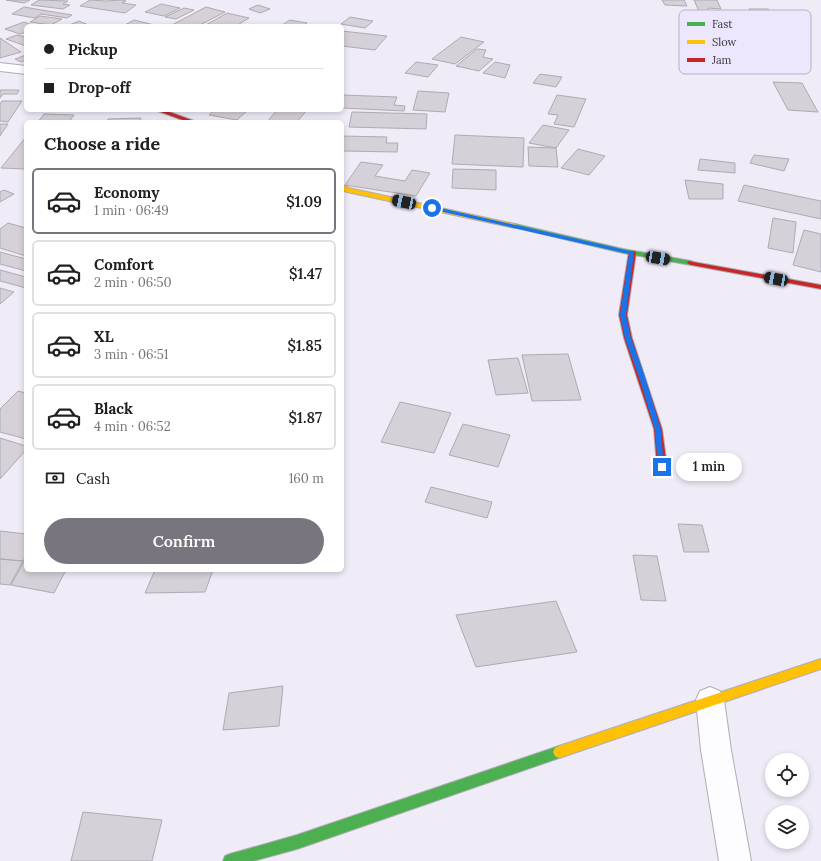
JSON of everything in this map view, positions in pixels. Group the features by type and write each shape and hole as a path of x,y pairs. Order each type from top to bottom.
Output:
{"street":[{"path":"0,67 24,70"},
{"path":"164,112 188,120"},
{"path":"344,188 632,253 821,287"},
{"path":"632,253 623,315 628,338 642,377 658,430 662,467"},
{"path":"230,861 296,851 710,700 821,664"},
{"path":"710,700 716,750 734,861"}],"building":[{"path":"6,0 30,0 24,3"},
{"path":"39,0 68,1 63,4 70,5 63,9 31,5"},
{"path":"90,0 121,0 126,1 122,3 136,5 125,13 80,6"},
{"path":"662,0 684,0 687,6 665,5"},
{"path":"694,0 717,0 721,9 708,8 709,10 698,10"},
{"path":"161,4 180,8 164,16 145,12"},
{"path":"258,5 270,9 260,13 249,9"},
{"path":"24,7 72,15 67,18 41,14 35,18 12,14"},
{"path":"206,7 225,12 202,24 174,24"},
{"path":"184,8 194,10 176,19 165,17"},
{"path":"749,9 769,10 750,10"},
{"path":"227,13 249,18 239,24 208,24"},
{"path":"40,16 62,19 53,24 30,22"},
{"path":"350,17 373,21 365,28 341,24"},
{"path":"134,20 150,24 127,24"},
{"path":"290,20 307,23 306,24 284,24"},
{"path":"79,21 86,24 72,24"},
{"path":"24,22 30,24 24,24 24,33 20,34 5,29"},
{"path":"344,31 387,36 375,50 344,46"},
{"path":"17,35 24,37 24,45 6,39"},
{"path":"461,37 484,42 455,64 432,59"},
{"path":"0,38 21,52 0,58"},
{"path":"477,49 486,50 483,57 493,59 479,71 456,66"},
{"path":"24,56 24,61 21,62 15,59"},
{"path":"416,62 438,65 428,77 405,73"},
{"path":"495,62 510,65 505,78 483,73"},
{"path":"540,74 562,77 556,87 533,83"},
{"path":"773,82 802,83 818,112 788,110"},
{"path":"0,90 19,90 17,94 3,94 0,98"},
{"path":"418,91 449,93 445,112 413,110"},
{"path":"344,95 397,97 394,105 405,106 404,111 344,108"},
{"path":"557,95 586,99 574,127 554,124 558,115 548,114"},
{"path":"2,101 22,101 8,122 0,121 0,104"},
{"path":"212,112 246,112 237,120 209,115"},
{"path":"275,112 305,112 299,120 269,120"},
{"path":"352,112 427,114 426,129 349,127"},
{"path":"44,114 74,115 70,120 40,120"},
{"path":"141,118 140,120 108,119"},
{"path":"0,124 8,124 0,136"},
{"path":"543,125 569,130 556,148 529,143"},
{"path":"455,135 524,138 523,167 452,164"},
{"path":"344,136 387,137 386,143 398,143 397,152 344,151"},
{"path":"24,139 24,169 1,168"},
{"path":"528,147 556,148 558,167 529,166"},
{"path":"578,149 605,156 589,175 561,168"},
{"path":"754,155 789,159 784,171 750,163"},
{"path":"700,159 735,163 735,173 698,170"},
{"path":"361,162 383,165 375,176 405,181 412,170 430,173 416,196 345,185"},
{"path":"453,169 496,170 496,190 452,188"},
{"path":"685,180 723,184 723,199 689,199"},
{"path":"744,185 821,201 821,219 738,201"},
{"path":"4,190 14,194 0,202 0,192"},
{"path":"773,218 796,222 793,253 768,248"},
{"path":"8,223 24,227 24,255 0,248 0,229"},
{"path":"804,230 821,234 821,272 793,265"},
{"path":"0,252 24,258 24,270 0,264"},
{"path":"0,270 24,276 24,287 0,281"},
{"path":"0,288 14,292 0,304"},
{"path":"568,354 581,400 532,401 522,355"},
{"path":"518,358 528,393 496,395 488,360"},
{"path":"18,391 24,392 24,438 0,432 0,409"},
{"path":"400,402 451,413 434,453 381,442"},
{"path":"463,424 510,435 498,467 449,455"},
{"path":"0,438 24,445 24,452 0,479"},
{"path":"431,487 492,502 487,518 425,502"},
{"path":"678,524 702,525 709,552 684,552"},
{"path":"0,531 24,534 23,561 0,559"},
{"path":"633,555 657,556 666,601 641,600"},
{"path":"0,559 23,561 10,585 0,584"},
{"path":"24,562 24,572 65,572 54,593 11,585"},
{"path":"154,572 212,572 205,592 145,593"},
{"path":"556,601 577,652 476,667 456,615"},
{"path":"283,686 279,726 223,730 229,693"},
{"path":"83,812 162,820 152,861 71,861"}],"traffic: fast":[{"path":"515,226 623,251 691,263"},
{"path":"230,861 297,842 559,752"}],"traffic: slow":[{"path":"344,188 515,226"},
{"path":"559,752 821,664"}],"traffic: jam":[{"path":"164,112 188,120"},
{"path":"632,253 623,315 628,338 658,429 662,467"},
{"path":"691,263 821,287"}],"route":[{"path":"432,208 632,253 623,315 628,338 642,377 658,430 662,467"}]}
